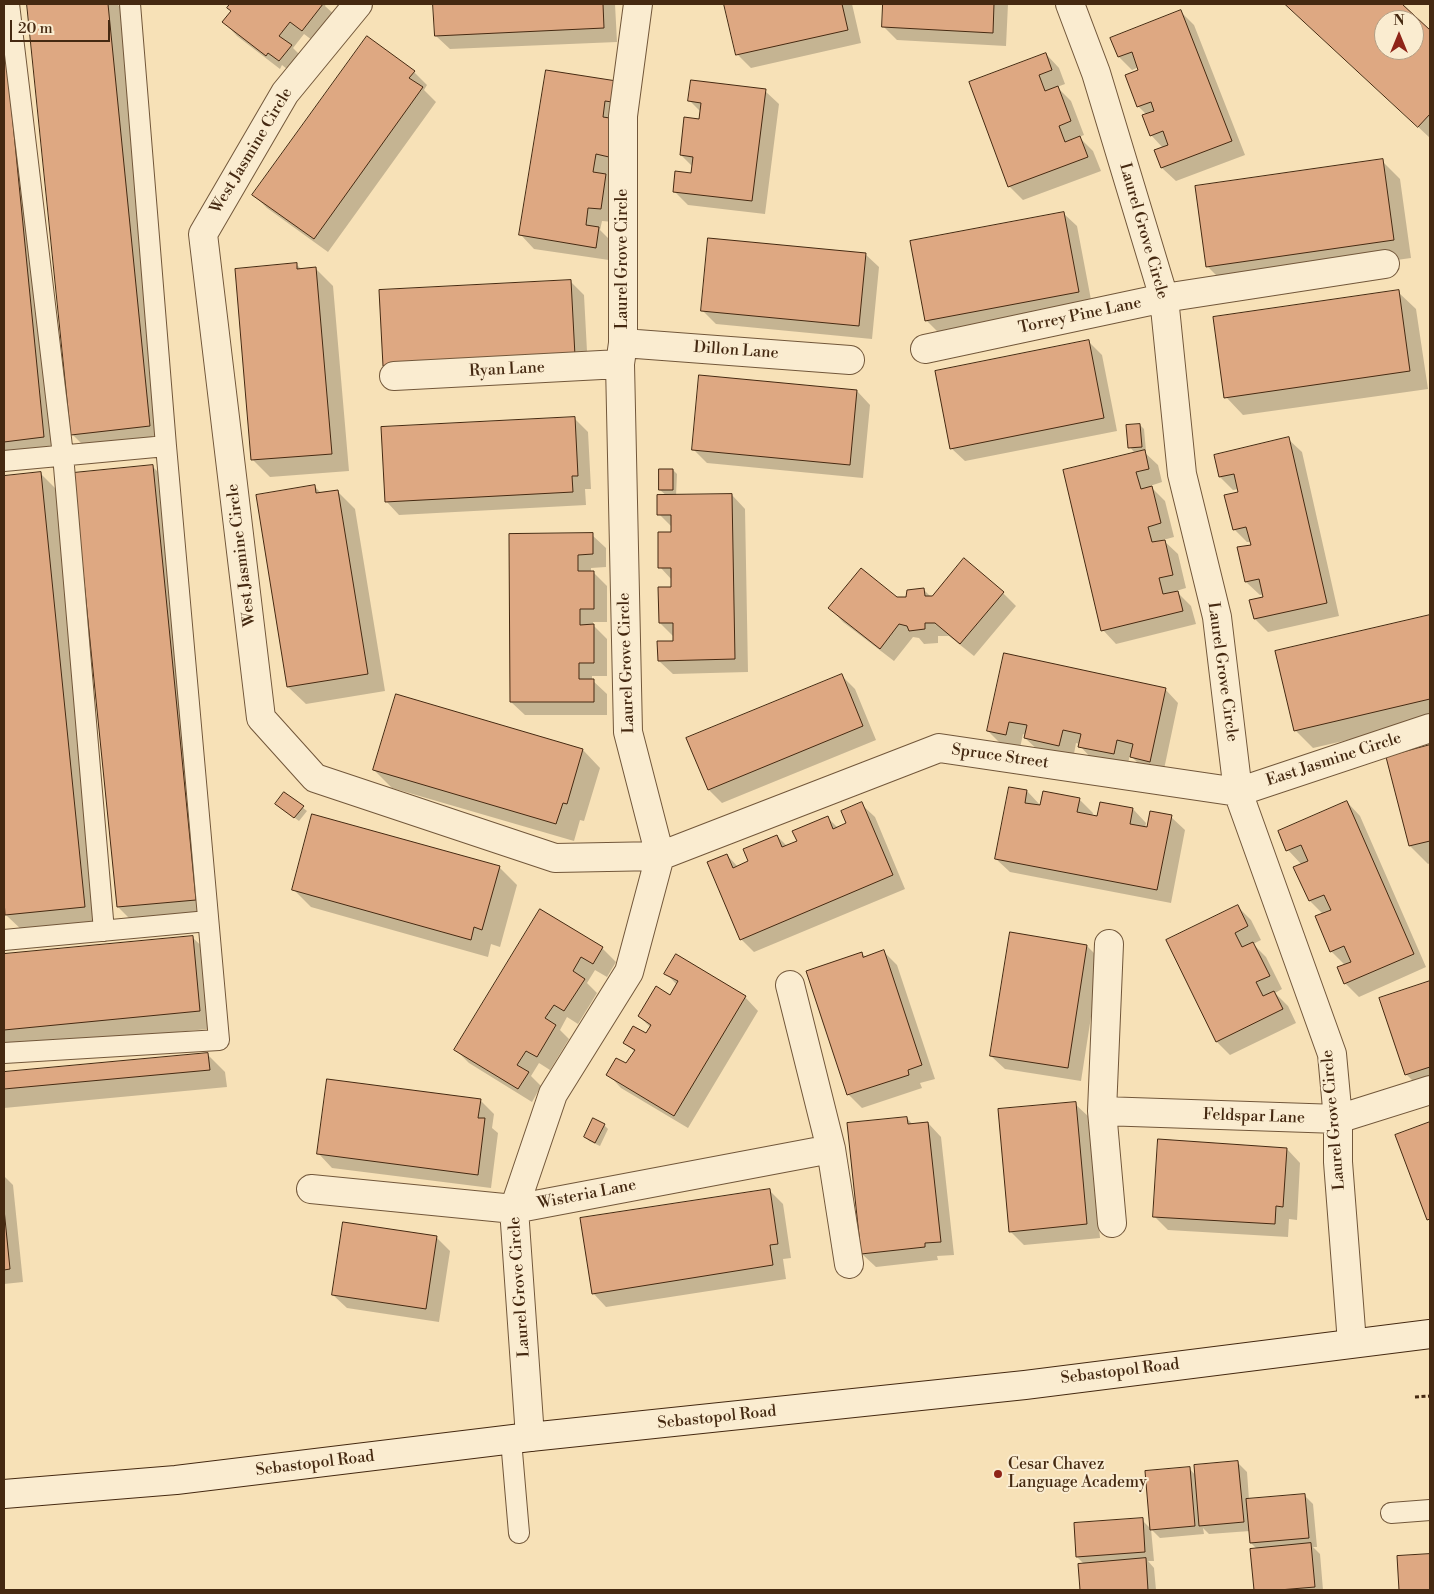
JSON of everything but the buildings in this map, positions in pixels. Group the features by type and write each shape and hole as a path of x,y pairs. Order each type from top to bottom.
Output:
{"street":[{"name":"West Jasmine Circle","path":"358,4 285,93 203,234 262,718 315,778 555,858 660,856"},
{"name":"Laurel Grove Circle","path":"520,1439 514,1209 553,1094 629,972 660,856 628,732 621,353 623,116 638,4"},
{"name":"Laurel Grove Circle","path":"1070,4 1096,73 1164,298 1182,474 1217,617 1238,792 1332,1054 1352,1342"},
{"name":"Torrey Pine Lane","path":"925,349 1164,298 1385,264"},
{"name":"Dillon Lane","path":"621,353 850,360"},
{"name":"Ryan Lane","path":"394,376 621,353"},
{"name":"East Jasmine Circle","path":"1238,792 1430,728"},
{"name":"Spruce Street","path":"660,856 939,748 1238,792"},
{"path":"1109,944 1102,1111 1112,1223"},
{"path":"790,985 831,1150 849,1264"},
{"name":"Feldspar Lane","path":"1102,1111 1338,1120 1430,1090"},
{"name":"Wisteria Lane","path":"311,1189 514,1209 831,1150"},
{"name":"Sebastopol Road","path":"4,1494 176,1480 520,1439 1025,1385 1352,1342 1430,1334"}],"lane":[{"path":"9,4 63,455 104,931"},
{"path":"4,1053 219,1040 166,446 130,4"},
{"path":"4,460 166,446"},
{"path":"4,940 208,921"},
{"path":"519,1534 520,1439"},
{"path":"1391,1513 1430,1510"}],"path":[{"path":"1415,1397 1430,1396"}],"place":[{"name":"Cesar Chavez Language Academy","path":"998,1474"}]}
